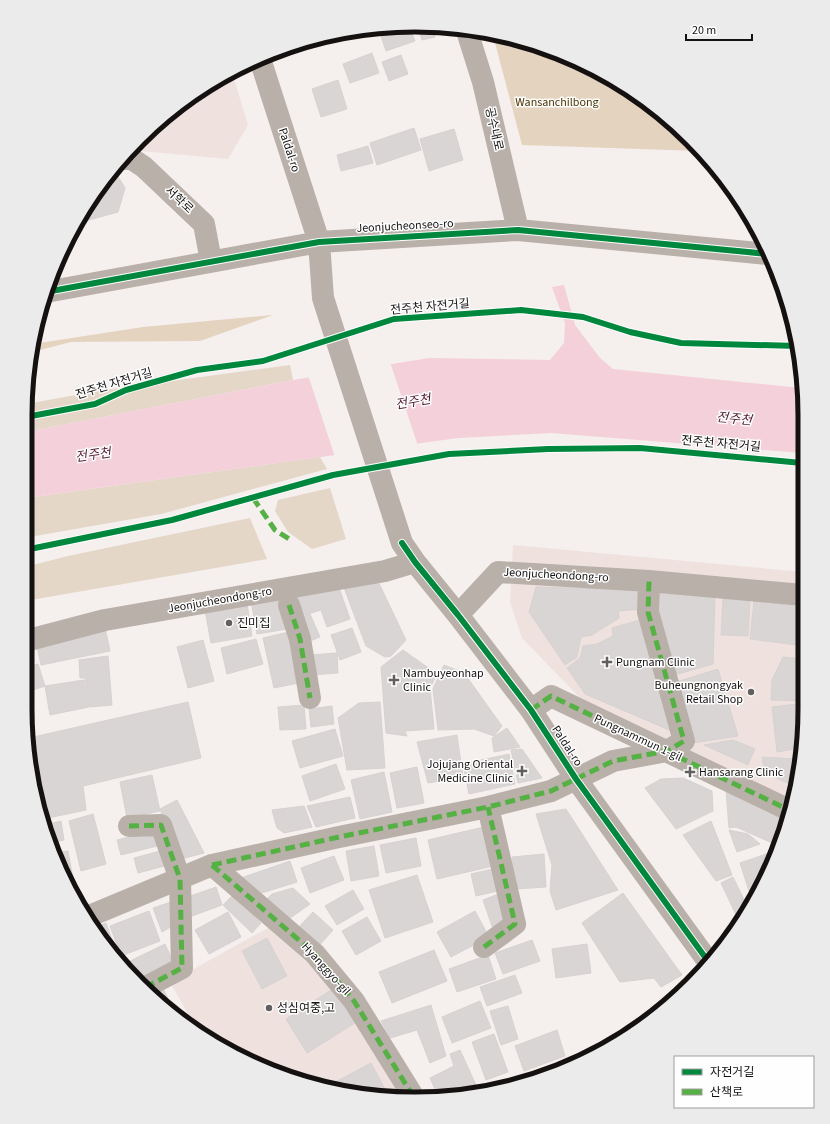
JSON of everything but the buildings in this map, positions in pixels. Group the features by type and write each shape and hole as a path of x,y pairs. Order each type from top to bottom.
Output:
{"street":[{"name":"공수내로","path":"468,36 483,82 518,230"},
{"name":"Paldal-ro","path":"262,64 319,242 323,298 402,543 415,562 458,614 531,710 576,779 706,958"},
{"name":"서학로","path":"131,158 144,168 204,224 211,261"},
{"name":"Jeonjucheonseo-ro","path":"52,291 319,242 518,230 762,253"},
{"name":"Jeonjucheondong-ro","path":"32,639 105,620 384,571 415,562"},
{"name":"Jeonjucheondong-ro","path":"458,614 498,572 649,581 798,595"},
{"path":"649,581 648,612 684,741 667,751"},
{"name":"Jeonjucheondong-ro","path":"289,605 300,639 310,698"},
{"name":"Pungnammun 1-gil","path":"531,710 551,696 785,808"},
{"name":"Paldal-ro","path":"576,779 614,761 667,751"},
{"path":"92,915 212,865 339,837 488,807 550,791 576,779"},
{"path":"484,947 515,924 488,807"},
{"path":"129,826 161,825 180,879 182,968 149,985"},
{"name":"Hyanggyo-gil","path":"212,865 315,954 354,1001 409,1092"}],"shaded area":[{"path":"234,78 248,125 228,159 138,151 162,127 182,111"},
{"path":"290,365 293,380 32,431 32,403 98,391"},
{"path":"320,457 327,469 161,514 32,537 32,497"},
{"path":"330,488 346,539 312,549 288,532 275,511 278,500"},
{"path":"250,518 267,559 32,600 32,565 68,556"},
{"path":"513,545 798,572 797,734 795,759 788,797 655,738 580,698 522,638 510,602"},
{"name":"성심여중,고","path":"268,928 344,994 403,1092 365,1089 340,1085 292,1072 246,1053 223,1041 191,1019 170,982"}],"green space":[{"name":"Wansanchilbong","path":"494,40 538,52 562,61 606,83 648,111 668,127 692,151 522,145"},
{"path":"273,315 200,341 71,342 37,351 38,343 143,327"}],"water":[{"name":"전주천","path":"564,285 575,325 600,358 613,369 797,387 798,453 551,433 458,438 32,497 32,431 293,380 429,358 550,360 564,343 565,323 552,287"}],"pier":[{"path":"390,362 418,446 335,457 308,375"}],"marked path":[{"path":"253,498 275,530 291,540"},
{"path":"212,865 339,837 488,807 551,791 613,761 667,751 684,741 648,612 649,581"},
{"path":"289,605 300,639 310,698"},
{"path":"531,710 551,696 785,808"},
{"path":"484,947 515,924 488,807"},
{"path":"129,826 161,825 180,879 182,968 149,985"},
{"path":"212,865 315,954 354,1001 410,1092"}],"cycle path":[{"path":"52,291 319,242 518,230 762,253"},
{"name":"전주천 자전거길","path":"32,416 95,404 126,390 197,370 263,361 394,319 521,310 583,317 630,332 681,343 792,346"},
{"name":"전주천 자전거길","path":"32,549 172,520 333,475 449,454 548,449 640,448 798,463"},
{"path":"402,543 415,562 531,710 576,779 706,958"}],"place":[{"name":"진미집","path":"229,623"},
{"name":"Pungnam Clinic","path":"607,662"},
{"name":"Nambuyeonhap Clinic","path":"394,680"},
{"name":"Buheungnongyak Retail Shop","path":"751,692"},
{"name":"Jojujang Oriental Medicine Clinic","path":"522,771"},
{"name":"Hansarang Clinic","path":"690,772"},
{"name":"성심여중,고","path":"269,1008"}]}
